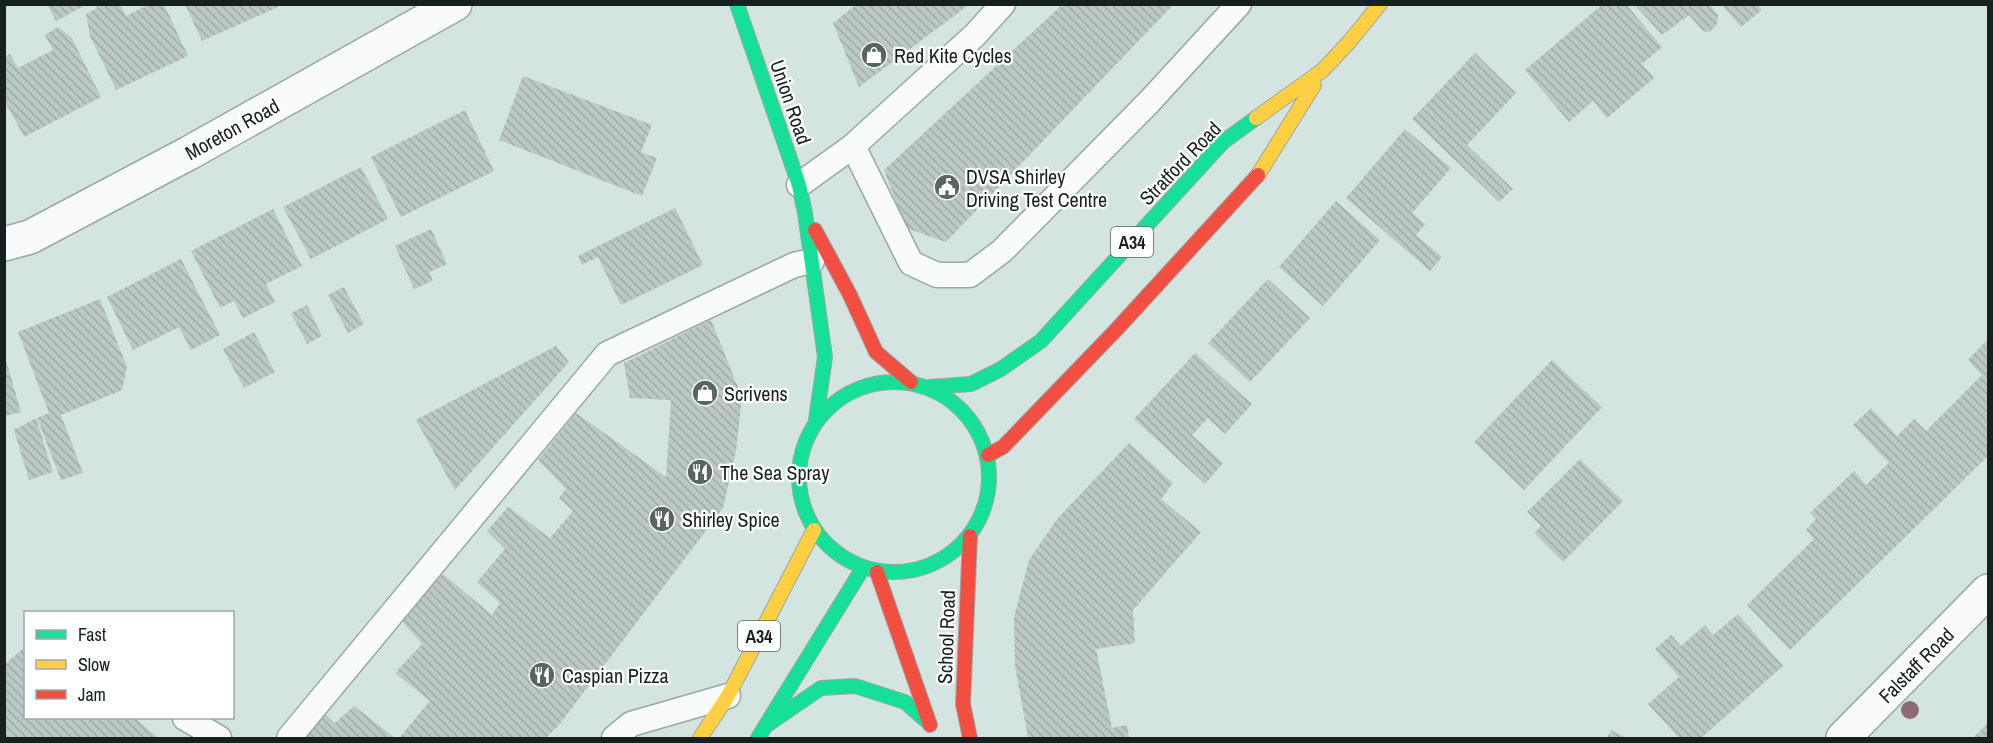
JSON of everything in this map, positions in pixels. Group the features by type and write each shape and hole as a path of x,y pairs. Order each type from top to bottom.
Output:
{"main road":[{"name":"Union Road","path":"737,4 799,185 805,213 825,357 816,420"},
{"name":"Stratford Road","path":"988,455 1003,447 1116,330 1258,175 1323,70 1380,4"},
{"name":"Stratford Road","path":"930,387 971,384 1001,369 1041,341 1223,142 1323,70"},
{"name":"Union Road","path":"805,213 850,295 876,352 911,382"},
{"path":"896,380 911,382 930,387 953,400 975,425 988,455 990,481 984,511 970,536 958,549 927,567 895,573 870,570 829,548 814,530 798,485 800,454 816,420 837,399 860,387 896,380"},
{"name":"A34","path":"700,738 728,696 814,530"},
{"name":"School Road","path":"970,536 963,704 970,738"},
{"name":"A34","path":"758,738 870,570"},
{"name":"School Road","path":"870,570 933,738"},
{"path":"767,725 821,688 855,686 905,702 929,723"}],"street":[{"name":"Moreton Road","path":"4,244 30,237 189,153 454,4"},
{"name":"Falstaff Road","path":"1843,738 1989,591"}],"lane":[{"path":"799,185 853,146 975,35 1003,4"},
{"path":"853,146 911,263 937,275 970,274 1010,242 1149,102 1239,4"},
{"path":"289,738 607,354 794,265 812,261"},
{"path":"614,738 631,724 728,696"},
{"path":"188,719 219,738"}],"building":[{"path":"47,4 88,4 56,21"},
{"path":"96,4 120,4 126,16 150,4 164,4 188,56 116,90 90,36 86,14 97,8"},
{"path":"185,4 277,4 278,7 202,41"},
{"name":"Red Kite Cycles","path":"857,4 970,4 859,87 833,23"},
{"path":"1063,4 1174,4 946,242 906,228 884,170"},
{"path":"1603,4 1626,4 1662,47 1642,64 1654,78 1607,118 1593,101 1569,122 1525,70"},
{"path":"1721,4 1757,4 1762,10 1741,27"},
{"path":"1635,5 1710,5 1718,15 1717,24 1710,32 1703,31 1689,15 1662,35"},
{"path":"58,27 72,38 101,97 24,137 4,100 4,56 10,54 18,68 53,50 45,35"},
{"path":"1475,53 1516,93 1467,145 1513,189 1499,202 1412,119"},
{"path":"523,76 652,125 641,152 657,158 642,196 499,140"},
{"path":"465,110 494,171 401,217 371,157"},
{"path":"1405,129 1451,168 1412,213 1425,224 1416,235 1442,257 1430,271 1346,198"},
{"path":"361,167 388,219 311,259 283,207"},
{"path":"1336,201 1380,240 1323,306 1279,267"},
{"path":"675,208 703,265 621,305 598,257 582,265 578,256"},
{"path":"273,209 302,266 266,284 275,302 243,318 234,301 220,308 191,251"},
{"path":"431,229 447,264 429,272 433,281 414,289 395,246"},
{"path":"181,259 220,335 191,350 179,327 133,350 107,297"},
{"path":"1268,279 1310,318 1250,382 1208,343"},
{"path":"344,287 364,324 348,333 328,295"},
{"path":"100,299 127,367 122,390 61,415 83,473 61,480 37,418 49,413 18,332"},
{"path":"307,305 322,336 307,344 291,313"},
{"path":"711,320 742,397 736,451 723,508 559,725 546,738 399,738 430,701 395,673 422,644 400,619 443,574 492,615 500,603 477,582 505,549 487,531 508,507 550,538 573,511 559,498 566,489 538,460 576,413 666,477 671,400 630,398 624,363"},
{"path":"254,332 275,372 244,388 223,349"},
{"path":"1988,339 1988,456 1790,650 1747,605 1814,539 1806,530 1816,519 1810,513 1854,471 1866,485 1889,463 1853,425 1871,408 1897,436 1914,419 1926,431 1982,375 1968,360"},
{"path":"556,346 569,362 455,490 416,420"},
{"path":"4,353 21,412 4,416"},
{"path":"1195,353 1252,404 1225,434 1208,418 1192,435 1223,463 1205,484 1134,419"},
{"path":"1552,360 1602,407 1524,490 1474,442"},
{"path":"36,418 53,472 29,480 14,430"},
{"path":"1129,443 1173,483 1161,499 1201,532 1133,610 1135,643 1096,649 1112,728 1127,725 1129,738 1028,738 1015,666 1014,617 1029,560 1058,518"},
{"path":"1580,459 1623,501 1563,562 1534,533 1541,526 1527,512"},
{"path":"1738,614 1783,666 1701,738 1679,738 1648,704 1679,677 1655,649 1671,635 1681,646 1705,625 1713,635"},
{"path":"24,648 24,719 136,719 158,738 4,738 4,665"},
{"path":"354,706 395,738 304,738 323,712 335,723"},
{"path":"1988,723 1988,738 1973,738"},
{"path":"1611,730 1626,738 1607,738"}],"traffic: fast":[{"path":"737,4 799,185 805,213 825,357 816,420"},
{"path":"930,387 971,384 1001,369 1041,341 1223,142 1256,118"},
{"path":"903,382 913,383 939,393 954,403 968,417 985,449 989,477 988,496 978,522 968,537 954,551 939,561 913,571 885,572 875,571 849,561 834,551 820,537 810,522 800,496 799,468 800,458 810,432 820,417 834,403 849,393 875,383 903,382"},
{"path":"758,738 863,568"},
{"path":"767,725 821,688 855,686 905,702 929,723"}],"traffic: slow":[{"path":"1256,118 1323,70 1380,4"},
{"path":"1258,175 1314,85"},
{"path":"700,738 728,696 814,530"}],"traffic: jam":[{"path":"988,455 1003,447 1116,330 1258,175"},
{"path":"815,230 850,295 876,352 911,382"},
{"path":"970,536 963,704 970,738"},
{"path":"877,572 930,725"}],"place":[{"name":"Red Kite Cycles","path":"874,55"},
{"name":"DVSA Shirley Driving Test Centre","path":"947,187"},
{"name":"Scrivens","path":"705,393"},
{"name":"The Sea Spray","path":"700,472"},
{"name":"Shirley Spice","path":"662,519"},
{"name":"Caspian Pizza","path":"542,675"}]}
